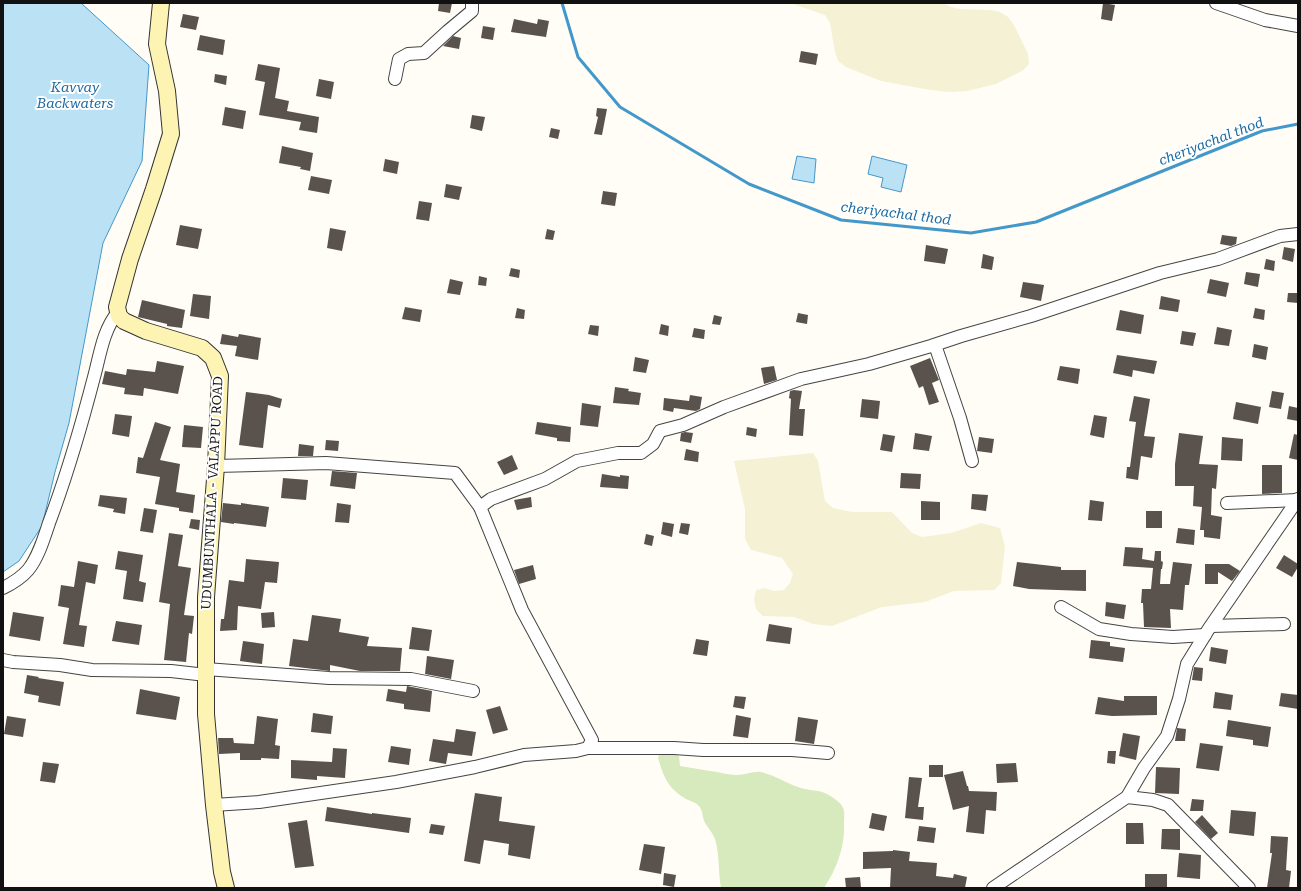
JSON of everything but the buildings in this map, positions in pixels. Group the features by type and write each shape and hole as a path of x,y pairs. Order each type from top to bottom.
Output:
{"main road":[{"path":"118,312 117,308 130,259 171,134 167,90 157,44 161,3"},
{"name":"UDUMBUNTHALA - VALAPPU ROAD","path":"118,312 119,316 124,321 146,331 206,350 213,358 220,376 216,466 206,597 206,714 214,805 222,872 226,888"}],"street":[{"path":"396,79 399,59 408,54 424,53 472,11 472,3"},
{"path":"1216,3 1265,20 1298,26"},
{"path":"480,508 491,499 545,479 577,461 618,453 641,453 653,444 660,431 683,425 724,407 794,382 869,364 935,345 1031,316 1160,273 1218,260 1280,236 1298,234"},
{"path":"3,588 28,570 45,535 80,433 108,328 118,312"},
{"path":"935,345 960,418 972,461"},
{"path":"216,466 326,463 455,473 480,508 522,610 592,740 588,748"},
{"path":"1227,503 1298,500"},
{"path":"993,888 1127,797 1144,768 1167,736 1179,699 1187,664 1208,630 1298,500"},
{"path":"1061,607 1099,629 1131,634 1174,637 1208,630 1284,624"},
{"path":"3,660 60,665 92,670 206,672 329,678 411,679 473,691"},
{"path":"214,805 259,802 396,782 475,767 524,755 576,751 588,748 792,750 828,753"},
{"path":"1127,797 1153,800 1168,805 1249,888"}],"shaded area":[{"path":"790,3 943,3 960,9 991,10 1000,12 1008,17 1014,25 1028,54 1029,64 1022,71 996,84 967,91 949,92 930,90 881,81 846,67 838,61 830,23 825,15"},
{"path":"813,453 818,461 825,501 833,508 852,512 892,512 912,533 922,537 951,533 981,523 1000,528 1005,546 1001,583 994,590 954,591 925,602 882,607 832,626 813,624 794,617 763,616 756,609 754,600 756,590 765,588 774,591 784,590 790,583 793,574 782,558 751,550 745,539 745,509 734,461"}],"green space":[{"path":"660,753 674,753 679,756 680,766 684,767 734,775 761,772 801,788 824,792 838,802 844,811 842,849 833,873 824,888 721,888 718,852 714,837 704,821 699,806 680,795 668,782 662,771 658,758"}],"water":[{"name":"Kavvay Backwaters","path":"3,3 81,3 149,65 142,161 103,243 69,423 42,526 19,561 3,572"},
{"path":"797,156 816,159 814,183 792,179"},
{"path":"872,156 907,165 901,192 881,187 883,178 868,174"}],"waterway":[{"name":"cheriyachal thod","path":"562,3 578,57 620,107 749,184 841,220 971,233 1036,222 1262,131 1298,124"}]}
